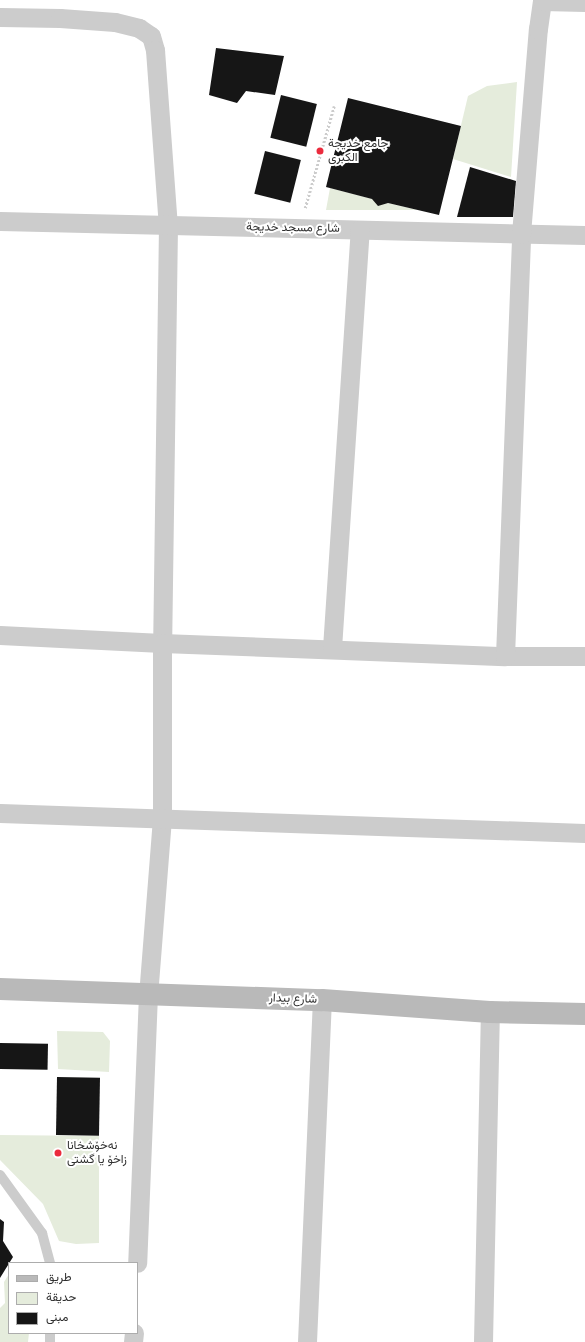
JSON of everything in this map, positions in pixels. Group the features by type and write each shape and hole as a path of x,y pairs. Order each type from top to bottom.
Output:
{"main road":[{"name":"شارع بيدار","path":"0,989 322,1000 490,1012 585,1014"}],"street":[{"path":"505,656 521,234 542,1 585,2"},
{"path":"0,17 60,18 115,22 139,28 151,36 155,50 168,225 162,643 162,818 148,994 136,1262"},
{"name":"شارع مسجد خديجة","path":"0,221 585,235"},
{"path":"332,648 360,230"},
{"path":"0,635 162,643 332,648 505,656 585,656"},
{"path":"0,814 162,818 585,833"},
{"path":"307,1342 322,1000"},
{"path":"483,1342 490,1012"}],"lane":[{"path":"0,1176 42,1233 50,1262"}],"path":[{"path":"299,228 334,106"}],"green space":[{"path":"517,82 511,177 453,159 468,96 487,86"},
{"path":"330,188 388,203 418,210 326,210"},
{"path":"57,1031 103,1032 110,1041 109,1072 58,1069"},
{"path":"0,1135 99,1136 99,1243 76,1244 59,1241 43,1204 0,1160"},
{"path":"8,1276 8,1334 29,1334 28,1342 0,1342 0,1308 5,1303 4,1282"}],"building":[{"path":"216,48 284,56 275,95 246,91 237,103 209,95"},
{"path":"281,95 317,104 306,147 270,138"},
{"path":"348,98 461,126 439,215 388,203 378,206 372,199 326,187"},
{"path":"265,151 301,160 290,203 254,194"},
{"path":"470,167 516,181 513,217 457,217"},
{"path":"0,1043 48,1044 48,1070 0,1069"},
{"path":"57,1077 100,1078 99,1136 56,1135"},
{"path":"0,1219 4,1222 3,1241 13,1257 10,1262 8,1262 8,1265 0,1278"}],"place":[{"name":"جامع خديجة الكبرى","path":"320,151"},
{"name":"نەخۆشخانا زاخۆ یا گشتی","path":"58,1153"}]}
